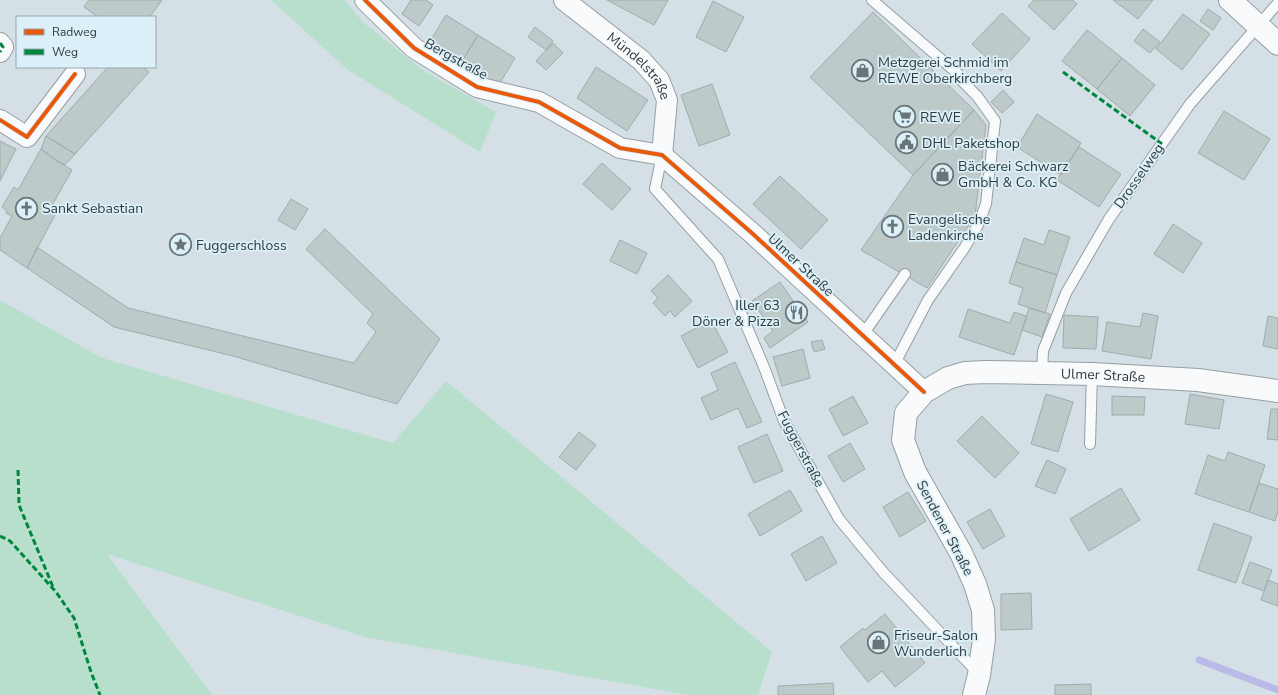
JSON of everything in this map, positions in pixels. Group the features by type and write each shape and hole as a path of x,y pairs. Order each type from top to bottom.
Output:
{"main road":[{"path":"1230,0 1278,44"},
{"name":"Ulmer Straße","path":"924,392 948,378 965,373 985,372 1092,374 1198,380 1278,391"},
{"name":"Sendener Straße","path":"924,392 906,413 903,440 915,472 961,553 975,584 982,610 984,639 977,685"}],"street":[{"name":"Bergstraße","path":"364,0 414,48 478,87 539,102 620,148 662,155"},
{"name":"Mündelstraße","path":"573,3 641,60 659,80 667,100 662,155"},
{"path":"0,44 3,47 0,52"},
{"path":"0,120 27,137 75,74"},
{"name":"Ulmer Straße","path":"662,155 753,234 924,392"}],"lane":[{"path":"872,0 957,74 977,96 995,121 986,204 978,225 966,247 928,300 894,365"},
{"name":"Drosselweg","path":"1042,373 1042,351 1066,292 1109,219 1190,104 1278,3"},
{"name":"Fuggerstraße","path":"662,155 654,189 718,259 764,366 784,421 839,519 977,685"},
{"path":"862,336 905,274"},
{"path":"1090,444 1092,374"}],"green space":[{"path":"271,0 344,0 364,23 424,71 496,112 480,152 348,70"},
{"path":"0,300 102,358 393,443 446,381 772,652 758,695 688,695 365,637 107,554 212,695 0,695"}],"building":[{"path":"89,0 162,0 151,16 97,16 84,7"},
{"path":"411,0 426,0 433,5 419,26 402,14"},
{"path":"607,0 668,0 654,25"},
{"path":"1034,0 1072,0 1077,4 1054,30 1028,6"},
{"path":"1113,0 1153,0 1138,19"},
{"path":"713,1 744,17 726,52 696,37"},
{"path":"1208,9 1221,18 1213,30 1200,21"},
{"path":"873,12 974,110 913,175 810,77"},
{"path":"1002,13 1030,39 1001,71 972,44"},
{"path":"1183,14 1210,34 1182,70 1156,49"},
{"path":"446,15 478,35 461,63 429,43"},
{"path":"535,27 553,41 546,50 528,37"},
{"path":"1143,29 1160,42 1150,53 1134,41"},
{"path":"1087,30 1122,58 1097,89 1062,61"},
{"path":"478,35 515,58 498,86 461,63"},
{"path":"553,43 563,53 546,70 536,61"},
{"path":"1122,58 1155,85 1130,116 1097,89"},
{"path":"596,67 648,100 627,131 577,98"},
{"path":"107,68 144,68 149,72 75,154 46,136"},
{"path":"712,84 730,135 699,146 681,95"},
{"path":"1003,90 1014,102 1002,113 991,102"},
{"path":"974,110 986,125 975,216 927,288 861,250 913,175"},
{"path":"1224,111 1270,139 1244,180 1198,153"},
{"path":"1037,114 1081,143 1061,175 1017,147"},
{"path":"46,136 75,154 65,165 41,149"},
{"path":"0,141 16,149 0,181"},
{"path":"1079,147 1121,174 1099,207 1057,180"},
{"name":"Sankt Sebastian","path":"41,149 72,170 50,209 56,213 27,268 0,250 0,238 12,216 6,213 7,211 2,207 14,187 18,190"},
{"path":"602,163 631,189 612,210 583,184"},
{"path":"780,176 828,220 801,249 753,204"},
{"path":"291,199 308,209 295,230 278,220"},
{"path":"1173,224 1202,243 1183,273 1154,254"},
{"path":"325,229 440,339 397,404 233,356 114,327 27,268 37,247 128,308 354,363 376,332 367,323 373,314 306,249"},
{"path":"1049,230 1070,237 1057,275 1016,262 1024,238 1044,245"},
{"path":"620,240 647,253 637,274 610,261"},
{"path":"1016,262 1057,275 1045,313 1018,304 1023,288 1009,283"},
{"path":"668,275 692,301 675,317 670,311 665,316 653,303 658,298 651,291"},
{"path":"780,282 808,322 770,348 764,338 773,331 752,301"},
{"path":"1029,308 1050,314 1042,337 1022,330"},
{"path":"968,309 1010,323 1014,312 1027,316 1014,355 959,337"},
{"path":"1143,313 1158,316 1151,359 1102,351 1107,322 1140,327"},
{"path":"1064,315 1098,317 1096,349 1063,348"},
{"path":"1268,316 1278,318 1278,349 1263,346"},
{"path":"711,320 728,352 698,368 681,336"},
{"path":"822,340 825,349 814,352 811,342"},
{"path":"803,349 810,378 782,386 773,357"},
{"path":"735,362 762,422 747,428 738,408 711,420 701,398 718,390 711,373"},
{"path":"1046,394 1073,402 1058,452 1031,444"},
{"path":"1190,394 1224,400 1219,429 1185,424"},
{"path":"853,396 868,423 843,436 829,409"},
{"path":"1112,396 1145,397 1144,415 1112,415"},
{"path":"1271,409 1278,409 1278,440 1267,439"},
{"path":"982,416 1019,453 995,478 957,441"},
{"path":"579,432 596,445 576,470 559,457"},
{"path":"767,434 783,471 754,483 738,447"},
{"path":"850,443 865,469 843,482 828,456"},
{"path":"1228,452 1265,465 1249,512 1195,494 1208,455 1225,461"},
{"path":"1047,460 1066,469 1055,494 1035,486"},
{"path":"1259,483 1278,489 1278,511 1275,521 1249,512"},
{"path":"1121,488 1140,520 1089,551 1070,519"},
{"path":"790,490 802,511 760,536 748,514"},
{"path":"908,492 926,521 900,537 883,507"},
{"path":"990,509 1005,536 983,549 967,522"},
{"path":"1214,523 1252,537 1236,583 1198,570"},
{"path":"822,536 837,563 806,581 791,554"},
{"path":"1250,562 1272,570 1264,591 1242,583"},
{"path":"1268,580 1278,584 1278,606 1261,600"},
{"path":"1031,593 1032,629 1001,630 1001,594"},
{"path":"885,614 925,663 895,687 882,671 868,682 840,647 863,628 865,630"},
{"path":"833,683 834,695 778,695 778,686"},
{"path":"1091,684 1091,695 1055,695 1055,685"}],"waterway":[{"path":"1199,660 1278,690"}],"marked path":[{"path":"0,43 3,47 0,52"},
{"path":"1063,72 1162,144"},
{"path":"18,470 19,505 53,587"},
{"path":"0,536 10,541 56,592 74,618 100,695"}],"cycle path":[{"path":"365,0 414,48 477,87 539,102 620,148 662,155 753,234 924,392"},
{"path":"0,120 27,137 75,74"}],"place":[{"name":"Metzgerei Schmid im REWE Oberkirchberg","path":"863,70"},
{"name":"REWE","path":"904,117"},
{"name":"DHL Paketshop","path":"906,143"},
{"name":"Bäckerei Schwarz GmbH & Co. KG","path":"943,174"},
{"name":"Sankt Sebastian","path":"27,208"},
{"name":"Evangelische Ladenkirche","path":"893,227"},
{"name":"Fuggerschloss","path":"180,245"},
{"name":"Iller 63 Döner & Pizza","path":"796,313"},
{"name":"Friseur-Salon Wunderlich","path":"879,643"}]}
